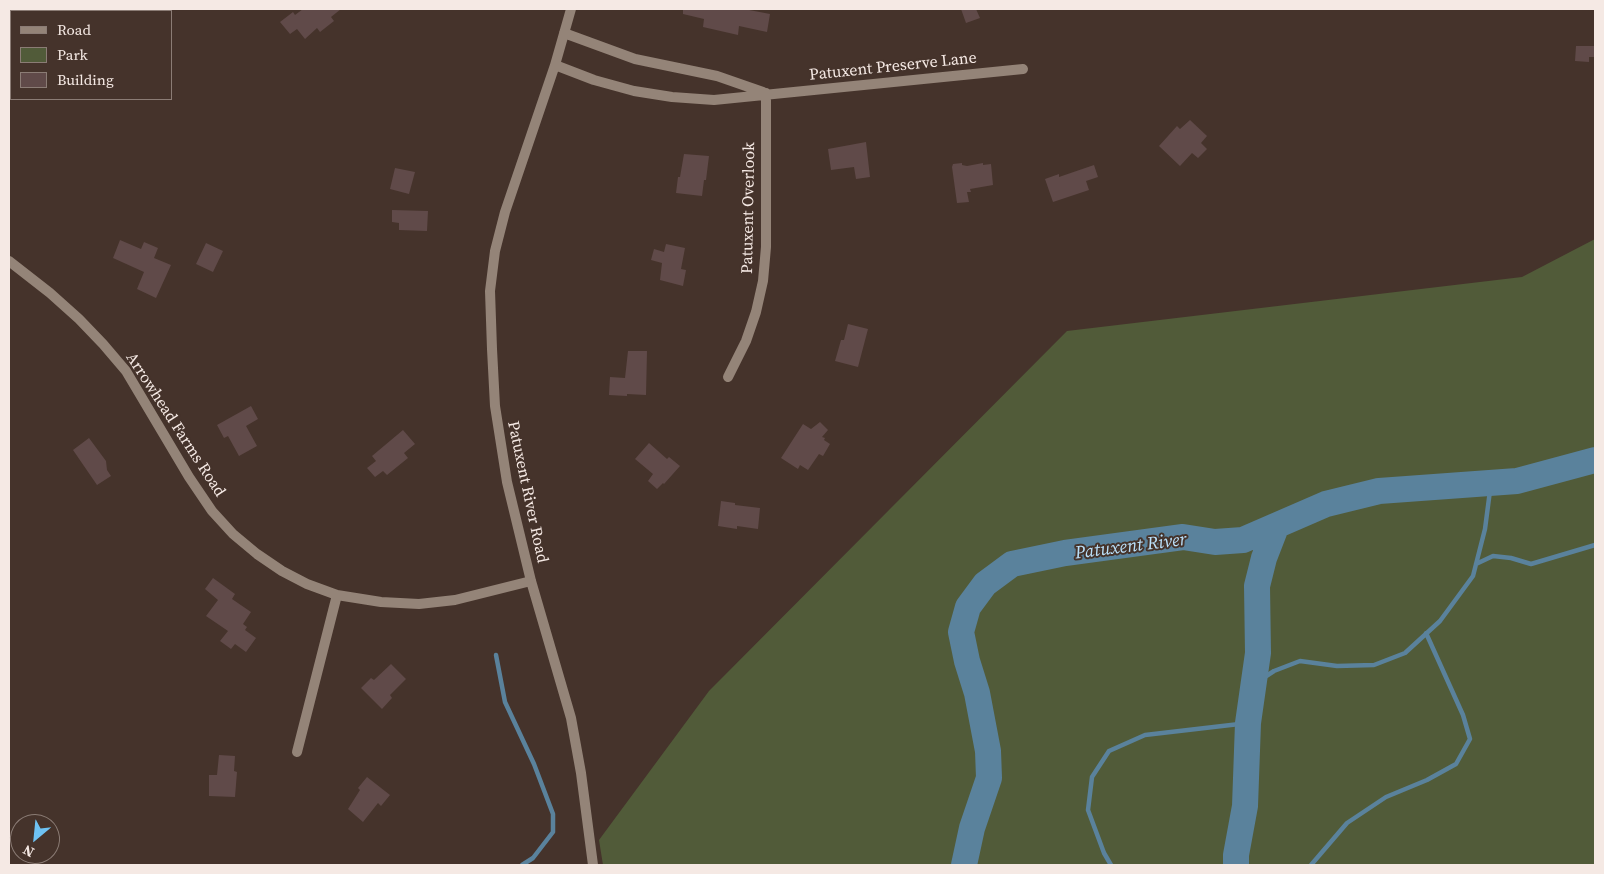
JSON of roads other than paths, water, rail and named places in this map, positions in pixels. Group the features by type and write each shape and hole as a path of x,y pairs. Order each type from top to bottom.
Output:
{"street":[{"name":"Patuxent River Road","path":"571,9 555,65 505,212 495,251 490,292 495,406 507,482 531,581 571,718 581,773 593,865"},
{"name":"Patuxent Preserve Lane","path":"564,34 635,59 717,76 766,94"},
{"name":"Patuxent Preserve Lane","path":"555,65 594,80 634,91 672,97 714,100 1023,69"},
{"name":"Patuxent Overlook","path":"728,377 746,341 756,312 763,281 766,247 766,94"},
{"name":"Arrowhead Farms Road","path":"9,261 50,293 79,319 126,371 189,477 212,510 233,534 282,571 307,584 337,595 382,602 419,604 455,600 531,581"},
{"path":"297,752 337,595"}],"waterway":[{"name":"Patuxent River","path":"964,865 972,828 989,778 988,751 977,693 967,661 961,632 968,607 985,584 1012,564 1065,553 1183,537 1215,542 1243,540 1326,504 1379,491 1517,481 1595,460"},
{"path":"1254,684 1274,671 1300,661 1337,666 1374,665 1405,653 1440,621 1473,576 1485,529 1491,483"},
{"path":"1236,865 1236,855 1245,806 1248,723 1258,653 1257,586 1264,558 1276,527"},
{"path":"1476,564 1493,556 1511,558 1531,564 1595,545"},
{"path":"1311,865 1347,823 1386,797 1427,780 1456,764 1470,739 1463,715 1426,633"},
{"path":"496,655 505,702 534,764 553,814 553,832 533,858 522,865"},
{"path":"1111,865 1104,853 1088,810 1092,777 1109,751 1145,735 1248,723"}]}
